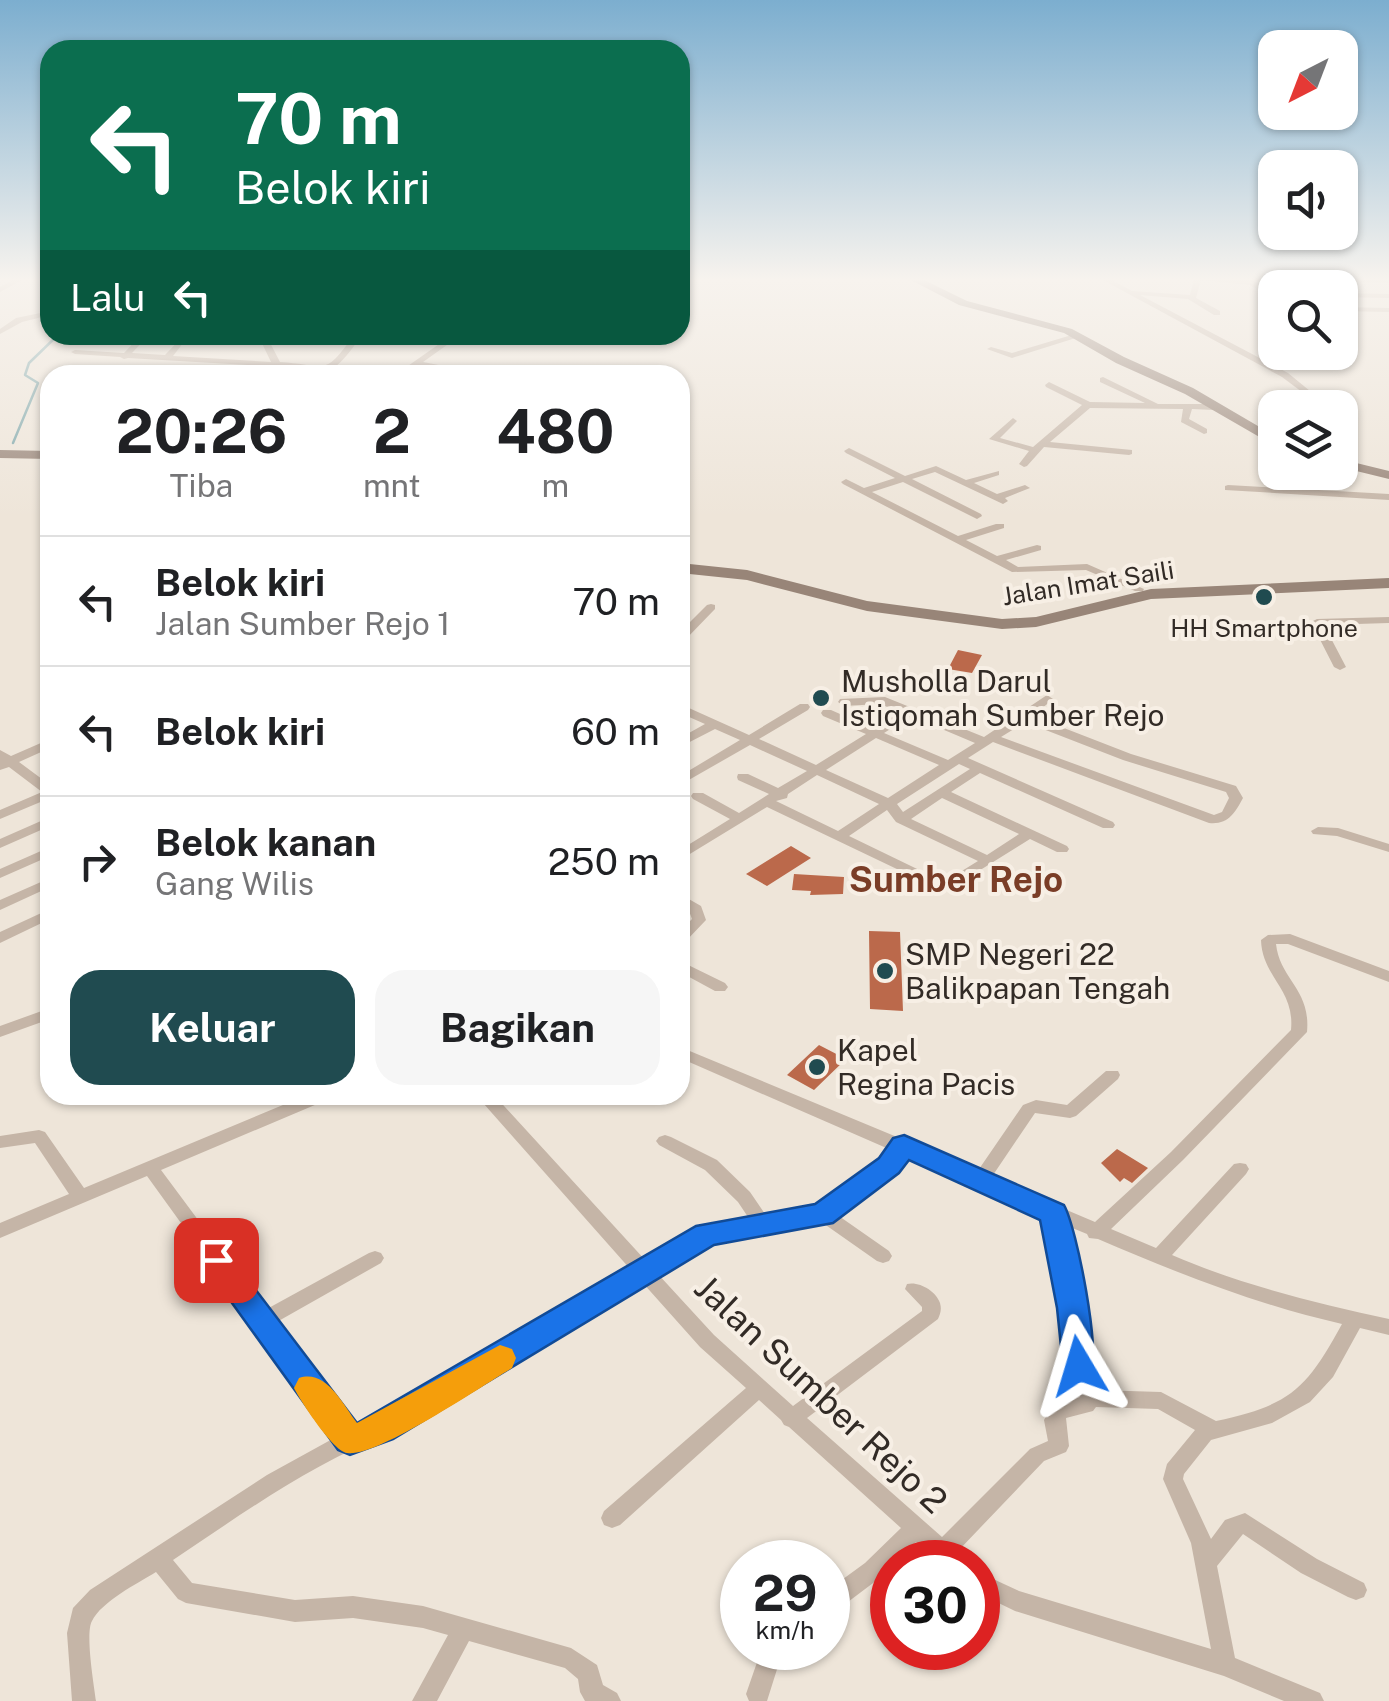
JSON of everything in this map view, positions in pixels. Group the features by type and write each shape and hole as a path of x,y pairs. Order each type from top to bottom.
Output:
{"main road":[{"path":"1121,358 1258,432"},
{"path":"5,451 40,453"},
{"path":"1358,467 1389,475"},
{"name":"Jalan Imat Saili","path":"690,567 883,603 1000,618 1042,614 1139,589 1389,580"},
{"name":"Jalan Imat Saili","path":"790,585 867,606 1002,624 1036,622 1163,592 1389,580"}],"street":[{"path":"143,358 277,365 274,358"},
{"path":"419,364 427,358"},
{"path":"1254,358 1305,390"},
{"path":"419,364 424,365"},
{"path":"1103,380 1160,408"},
{"path":"1049,385 1088,404 1214,407"},
{"path":"1024,464 1088,404"},
{"path":"1188,408 1184,420 1204,431"},
{"path":"1013,421 994,439 1039,447 1129,452"},
{"path":"849,451 976,516"},
{"path":"864,491 936,469 999,499 1026,488"},
{"path":"965,483 996,473"},
{"path":"846,482 996,560 1030,572 1088,567 1139,589"},
{"path":"1228,488 1389,497"},
{"path":"956,540 1000,526"},
{"path":"996,560 1036,548"},
{"path":"690,629 711,607"},
{"path":"1340,668 1316,622 1389,620"},
{"path":"844,702 877,699 1206,818 1222,818 1236,798 1231,788 1127,757 1024,717"},
{"path":"840,837 1047,699"},
{"path":"690,775 804,707"},
{"path":"690,850 909,712"},
{"path":"690,713 889,803 901,819 988,862"},
{"path":"827,713 978,769 1108,825"},
{"path":"690,737 716,723"},
{"path":"3,760 40,747"},
{"path":"3,760 40,785"},
{"path":"901,819 978,769"},
{"path":"743,777 840,837 945,888 1029,832"},
{"path":"942,793 1062,849"},
{"path":"698,796 741,819"},
{"path":"0,815 40,797"},
{"path":"0,844 40,826"},
{"path":"1318,831 1338,832 1389,848"},
{"path":"0,874 40,856"},
{"path":"0,906 40,887"},
{"path":"690,906 700,920 690,930"},
{"path":"0,938 40,918"},
{"path":"1095,1232 1177,1156 1299,1032 1299,1001 1268,951 1268,940 1290,939 1389,978"},
{"path":"690,972 720,988"},
{"path":"0,1032 40,1018"},
{"path":"690,1056 1158,1258 1318,1311 1389,1326"},
{"path":"981,1180 1029,1109 1036,1106 1070,1112 1112,1075"},
{"path":"0,1231 295,1105"},
{"name":"Jalan Sumber Rejo 2","path":"493,1105 642,1274 790,1419 928,1540"},
{"path":"0,1142 39,1136 80,1196"},
{"path":"664,1142 711,1165 744,1197 762,1224"},
{"path":"84,1701 78,1633 81,1616 98,1597 274,1482 350,1440 382,1428 707,1234 822,1214 889,1166 904,1146"},
{"path":"150,1168 350,1440"},
{"path":"1158,1258 1240,1169"},
{"path":"963,1540 1038,1455 1059,1446 1054,1420 1059,1411 1086,1405 1090,1398 1079,1366 1073,1308 1054,1213"},
{"path":"822,1214 883,1256"},
{"path":"260,1322 375,1258"},
{"path":"790,1419 930,1314 931,1304 914,1289"},
{"path":"1225,1665 1207,1562 1172,1479 1174,1471 1208,1432 1259,1421 1315,1386 1355,1319"},
{"path":"612,1518 758,1389"},
{"path":"1090,1398 1161,1401 1205,1424 1208,1432"},
{"path":"1207,1562 1233,1527 1244,1522 1309,1566 1356,1590"},
{"path":"850,1587 874,1570 915,1529"},
{"path":"159,1560 186,1592 295,1611 370,1609 423,1616 570,1659 587,1670 592,1692 610,1701"},
{"path":"1000,1593 1225,1665 1312,1701"},
{"path":"424,1701 464,1628"},
{"path":"758,1694 766,1670"}],"building":[{"path":"958,650 982,655 972,673 948,669"},
{"path":"791,846 811,858 767,886 746,874"},
{"name":"SMP Negeri 22 Balikpapan Tengah","path":"794,874 844,877 843,894 810,895 811,891 792,890"},
{"name":"SMP Negeri 22 Balikpapan Tengah","path":"869,931 900,932 903,1011 870,1009"},
{"name":"Kapel Regina Pacis","path":"819,1045 846,1059 814,1090 787,1075"},
{"path":"1117,1149 1148,1168 1132,1183 1124,1178 1120,1182 1101,1163"}],"waterway":[{"path":"13,443 38,383 25,375 34,358"}],"slow traffic":[{"path":"311,1388 350,1440 382,1428 500,1358"}],"place":[{"name":"HH Smartphone","path":"1264,597"},
{"name":"Musholla Darul Istiqomah Sumber Rejo","path":"821,698"},
{"name":"SMP Negeri 22 Balikpapan Tengah","path":"885,971"},
{"name":"Kapel Regina Pacis","path":"817,1067"}],"district":[{"name":"Sumber Rejo","path":"956,879"}],"route":[{"path":"216,1260 350,1440 382,1428 707,1234 822,1214 889,1166 904,1146 1054,1213 1073,1308 1079,1366"}]}
